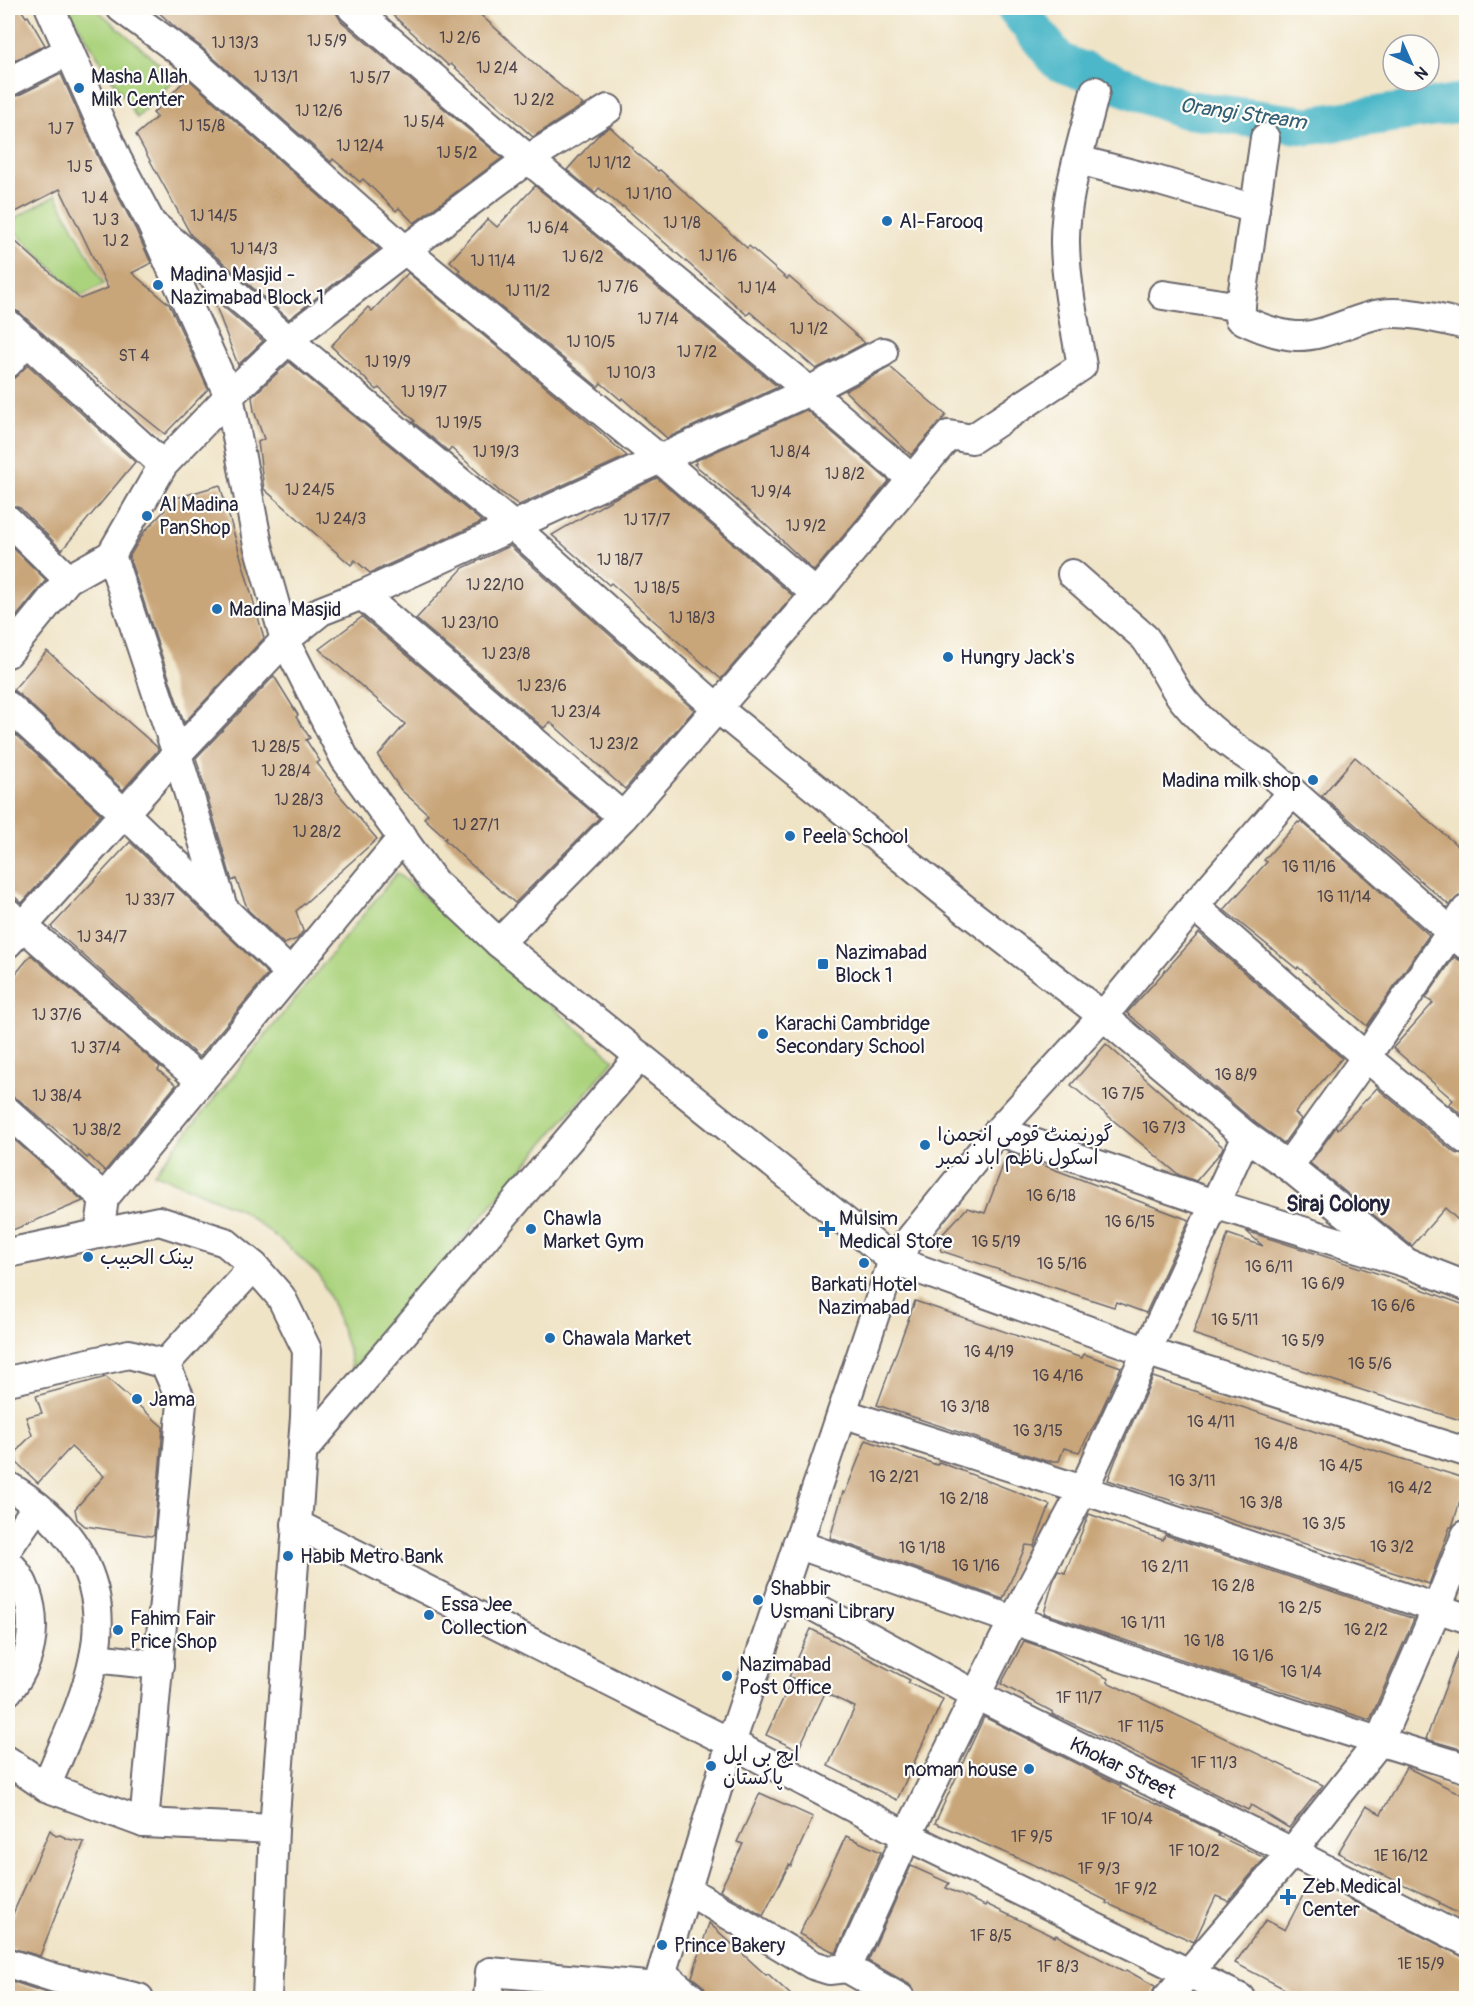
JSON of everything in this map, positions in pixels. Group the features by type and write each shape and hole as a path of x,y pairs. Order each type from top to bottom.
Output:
{"street":[{"path":"50,8 117,159 151,223 229,396 258,546 285,639 345,759 434,882 500,943 893,1260 1148,1352 1467,1452"},
{"path":"122,8 189,57 405,250 660,459 816,594"},
{"path":"352,8 528,159 912,479"},
{"path":"8,82 69,51"},
{"path":"500,943 623,817 816,594 949,435 972,439 1082,366 1067,272 1065,242 1070,197 1095,91"},
{"path":"8,652 68,579 111,555 163,465 229,396 288,340 528,159 608,110"},
{"path":"1265,138 1239,318 1296,336 1316,333 1382,314 1422,315 1467,325"},
{"path":"1078,160 1255,209"},
{"path":"151,223 513,526 717,708 962,907 1103,1016 1246,1136 1288,1166 1407,1263"},
{"path":"1163,295 1241,307"},
{"path":"8,363 17,332 163,465"},
{"path":"201,1081 12,927 124,813 285,639 321,611 362,595 809,391 883,352"},
{"path":"8,520 68,579"},
{"path":"111,555 177,754 224,909"},
{"path":"1072,574 1145,638 1184,700 1207,725 1228,744 1264,767 1292,793 1462,929 1288,1166"},
{"path":"362,595 623,817"},
{"path":"8,706 124,813 290,973"},
{"path":"658,1986 731,1743 893,1260 998,1131 1103,1016 1292,793"},
{"path":"99,1234 104,1198 403,837"},
{"path":"1194,906 1366,1058 1467,1140"},
{"path":"302,1452 640,1056"},
{"path":"8,1112 104,1198"},
{"path":"998,1131 1214,1204 1407,1263 1467,1286"},
{"path":"847,1968 907,1836 976,1695 1083,1490 1246,1136"},
{"path":"8,1253 159,1221 225,1242 254,1266 281,1297 307,1350 302,1452 274,1829 267,1998"},
{"path":"165,1364 254,1266"},
{"path":"8,1381 129,1354 165,1364"},
{"path":"144,1823 182,1403 165,1364"},
{"path":"842,1413 1083,1490 1467,1618"},
{"path":"8,1486 37,1506 77,1547 97,1598 98,1626 94,1658 80,1701 46,1787"},
{"path":"8,1548 37,1506"},
{"path":"296,1524 731,1743 907,1836 1240,1998"},
{"path":"1167,1998 1292,1852 1379,1742 1467,1535"},
{"path":"797,1544 1013,1621 1379,1742 1467,1768"},
{"path":"8,1562 17,1572 33,1619 32,1640 26,1663 8,1692"},
{"name":"Khokar Street","path":"782,1589 976,1695 1467,1941"},
{"path":"94,1658 159,1665"},
{"path":"8,1761 46,1787 144,1823 274,1829"},
{"path":"687,1890 813,1965 829,1970 847,1968 900,1998"},
{"path":"8,1963 55,1978 139,1998"},
{"path":"488,1998 490,1972 658,1986 692,1998"}],"green space":[{"path":"67,8 95,8 176,78 137,118"},
{"path":"56,195 104,284 81,296 8,225 8,222"},
{"path":"397,873 614,1060 352,1370 349,1352 335,1310 319,1275 284,1243 241,1210 154,1173"}],"building":[{"path":"8,8 20,8 26,17 28,16 45,45 8,64"},
{"path":"154,8 333,8 341,21 502,158 414,223 399,208 396,211 363,179 360,182 333,159 331,162"},
{"path":"385,8 473,8 583,105 533,137"},
{"path":"61,74 102,166 151,263 132,273 169,304 208,389 165,434 69,357 19,312 8,308 8,235 80,299 108,288 60,189 8,216 8,98 15,97"},
{"path":"187,78 379,249 289,319 191,235 136,135 157,117 153,113"},
{"path":"610,127 632,149 658,171 660,170 747,248 749,246 787,279 789,277 865,343 816,369 750,312 747,315 623,206 599,188 595,193 567,170 600,133"},
{"path":"535,186 778,387 667,438 622,398 621,400 601,383 598,387 458,272 460,270 450,261 488,219 497,227"},
{"path":"408,273 627,456 519,505 499,491 451,448 448,451 413,422 415,421 379,388 377,390 331,346 368,307 372,311"},
{"path":"213,298 263,341 238,365 231,347"},
{"path":"289,362 482,522 370,573 355,560 351,565 264,489 258,442 264,439 254,411 252,397"},
{"path":"28,365 135,462 62,550 20,508 8,504 8,379 14,378"},
{"path":"890,367 946,415 911,455 845,391"},
{"path":"806,410 889,481 814,571 767,526 694,464 697,463 695,461"},
{"path":"657,478 793,596 721,679 552,535 613,499"},
{"path":"220,485 264,638 184,723 129,557 144,532 165,510 163,502"},
{"path":"8,543 46,580 8,627"},
{"path":"510,546 694,710 625,789 550,722 544,728 416,619 463,568"},
{"path":"362,617 599,818 515,903 467,861 424,818 428,814 401,790 378,756 405,724 319,649"},
{"path":"47,651 157,747 158,750 123,790 13,690"},
{"path":"274,676 310,738 306,740 320,761 317,763 336,791 377,839 296,911 303,931 297,939 284,944 248,910 236,879 232,881 196,758"},
{"path":"8,728 101,814 22,903 8,891"},
{"path":"1355,757 1467,854 1467,889 1449,905 1322,796"},
{"path":"1301,821 1429,935 1367,1026 1298,967 1297,969 1224,910 1267,862 1264,860"},
{"path":"130,842 268,974 199,1057 51,927"},
{"path":"1199,933 1342,1058 1295,1113 1301,1119 1284,1143 1256,1123 1127,1013"},
{"path":"31,955 160,1067 158,1070 176,1085 105,1171 19,1100 8,1096 8,983"},
{"path":"1454,957 1467,964 1467,1119 1449,1104 1453,1100 1393,1048 1433,1003 1426,998"},
{"path":"1106,1044 1223,1147 1196,1181 1179,1175 1071,1085"},
{"path":"1377,1088 1455,1153 1467,1156 1467,1213 1459,1221 1445,1208 1412,1246 1310,1163 1336,1127 1338,1129"},
{"path":"8,1134 83,1201 8,1232"},
{"path":"1008,1152 1189,1220 1146,1313 1116,1302 1114,1307 941,1251 937,1240 967,1208 985,1213"},
{"path":"1246,1231 1392,1278 1467,1306 1467,1422 1193,1334 1228,1234 1263,1246"},
{"path":"915,1301 1082,1358 1084,1354 1121,1367 1096,1422 1079,1452 1064,1448 1059,1461 1046,1461 877,1405"},
{"path":"106,1377 163,1427 154,1534 151,1536 85,1526 77,1519 75,1509 104,1476 71,1447 38,1483 17,1463 16,1453 32,1435 26,1417 42,1413 36,1396"},
{"path":"1153,1377 1319,1433 1467,1479 1452,1527 1450,1527 1429,1584 1108,1480"},
{"path":"866,1440 937,1465 939,1462 1050,1505 1034,1546 1026,1545 1003,1599 830,1538 843,1492 845,1493"},
{"path":"1089,1514 1163,1540 1165,1535 1414,1619 1370,1720 1044,1613 1058,1571 1065,1573"},
{"path":"811,1629 910,1680 908,1683 943,1699 897,1800 828,1766 855,1707 825,1693 798,1750 766,1735 793,1678 789,1677"},
{"path":"1464,1637 1467,1638 1467,1751 1426,1739"},
{"path":"1024,1641 1053,1651 1109,1679 1107,1682 1323,1785 1289,1828 1251,1805 1248,1810 1146,1758 1052,1714 1053,1712 1001,1684"},
{"path":"984,1717 1121,1786 1120,1788 1193,1821 1219,1834 1218,1836 1265,1858 1228,1901 1216,1896 1194,1942 1106,1903 1107,1901 1039,1867 935,1823"},
{"path":"1406,1767 1467,1797 1467,1918 1439,1904 1440,1902 1338,1853 1366,1806 1381,1814"},
{"path":"760,1793 813,1817 791,1866 789,1865 763,1916 720,1890 743,1844 737,1842"},
{"path":"50,1830 56,1836 60,1835 84,1842 40,1956 8,1947 8,1925"},
{"path":"846,1836 881,1852 836,1953 799,1934"},
{"path":"911,1866 949,1883 946,1888 985,1906 986,1904 1055,1937 1056,1935 1125,1972 1126,1970 1155,1986 1151,1998 916,1998 909,1984 868,1961"},
{"path":"1311,1880 1467,1959 1467,1998 1302,1998 1235,1963 1266,1920 1285,1930"},
{"path":"709,1923 794,1998 710,1998 703,1986 692,1977"},
{"path":"8,1980 50,1994 70,1998 8,1998"}],"waterway":[{"name":"Orangi Stream","path":"1016,8 1059,62 1184,109 1309,126 1466,102"}],"place":[{"name":"Masha Allah Milk Center","path":"79,88"},
{"name":"Al-Farooq","path":"887,221"},
{"name":"Madina Masjid - Nazimabad Block 1","path":"158,285"},
{"name":"Al Madina PanShop","path":"147,516"},
{"name":"Madina Masjid","path":"217,609"},
{"name":"Hungry Jack's","path":"948,657"},
{"name":"Madina milk shop","path":"1313,780"},
{"name":"Peela School","path":"790,836"},
{"name":"Nazimabad Block 1","path":"823,964"},
{"name":"Karachi Cambridge Secondary School","path":"763,1034"},
{"name":"Iگورنمنٹ قومی انجمن اسکول ناظم اباد نمبر","path":"925,1145"},
{"name":"Chawla Market Gym","path":"531,1229"},
{"name":"Mulsim Medical Store","path":"827,1229"},
{"name":"بينک الحبيب","path":"88,1257"},
{"name":"Barkati Hotel Nazimabad","path":"864,1263"},
{"name":"Chawala Market","path":"550,1338"},
{"name":"Jama","path":"137,1399"},
{"name":"Habib Metro Bank","path":"288,1556"},
{"name":"Shabbir Usmani Library","path":"758,1600"},
{"name":"Essa Jee Collection","path":"429,1615"},
{"name":"Fahim Fair Price Shop","path":"118,1630"},
{"name":"Nazimabad Post Office","path":"727,1676"},
{"name":"ایچ بی ایل پاکستان","path":"711,1766"},
{"name":"noman house","path":"1029,1769"},
{"name":"Zeb Medical Center","path":"1288,1897"},
{"name":"Prince Bakery","path":"662,1945"}],"district":[{"name":"Siraj Colony","path":"1338,1204"}]}
